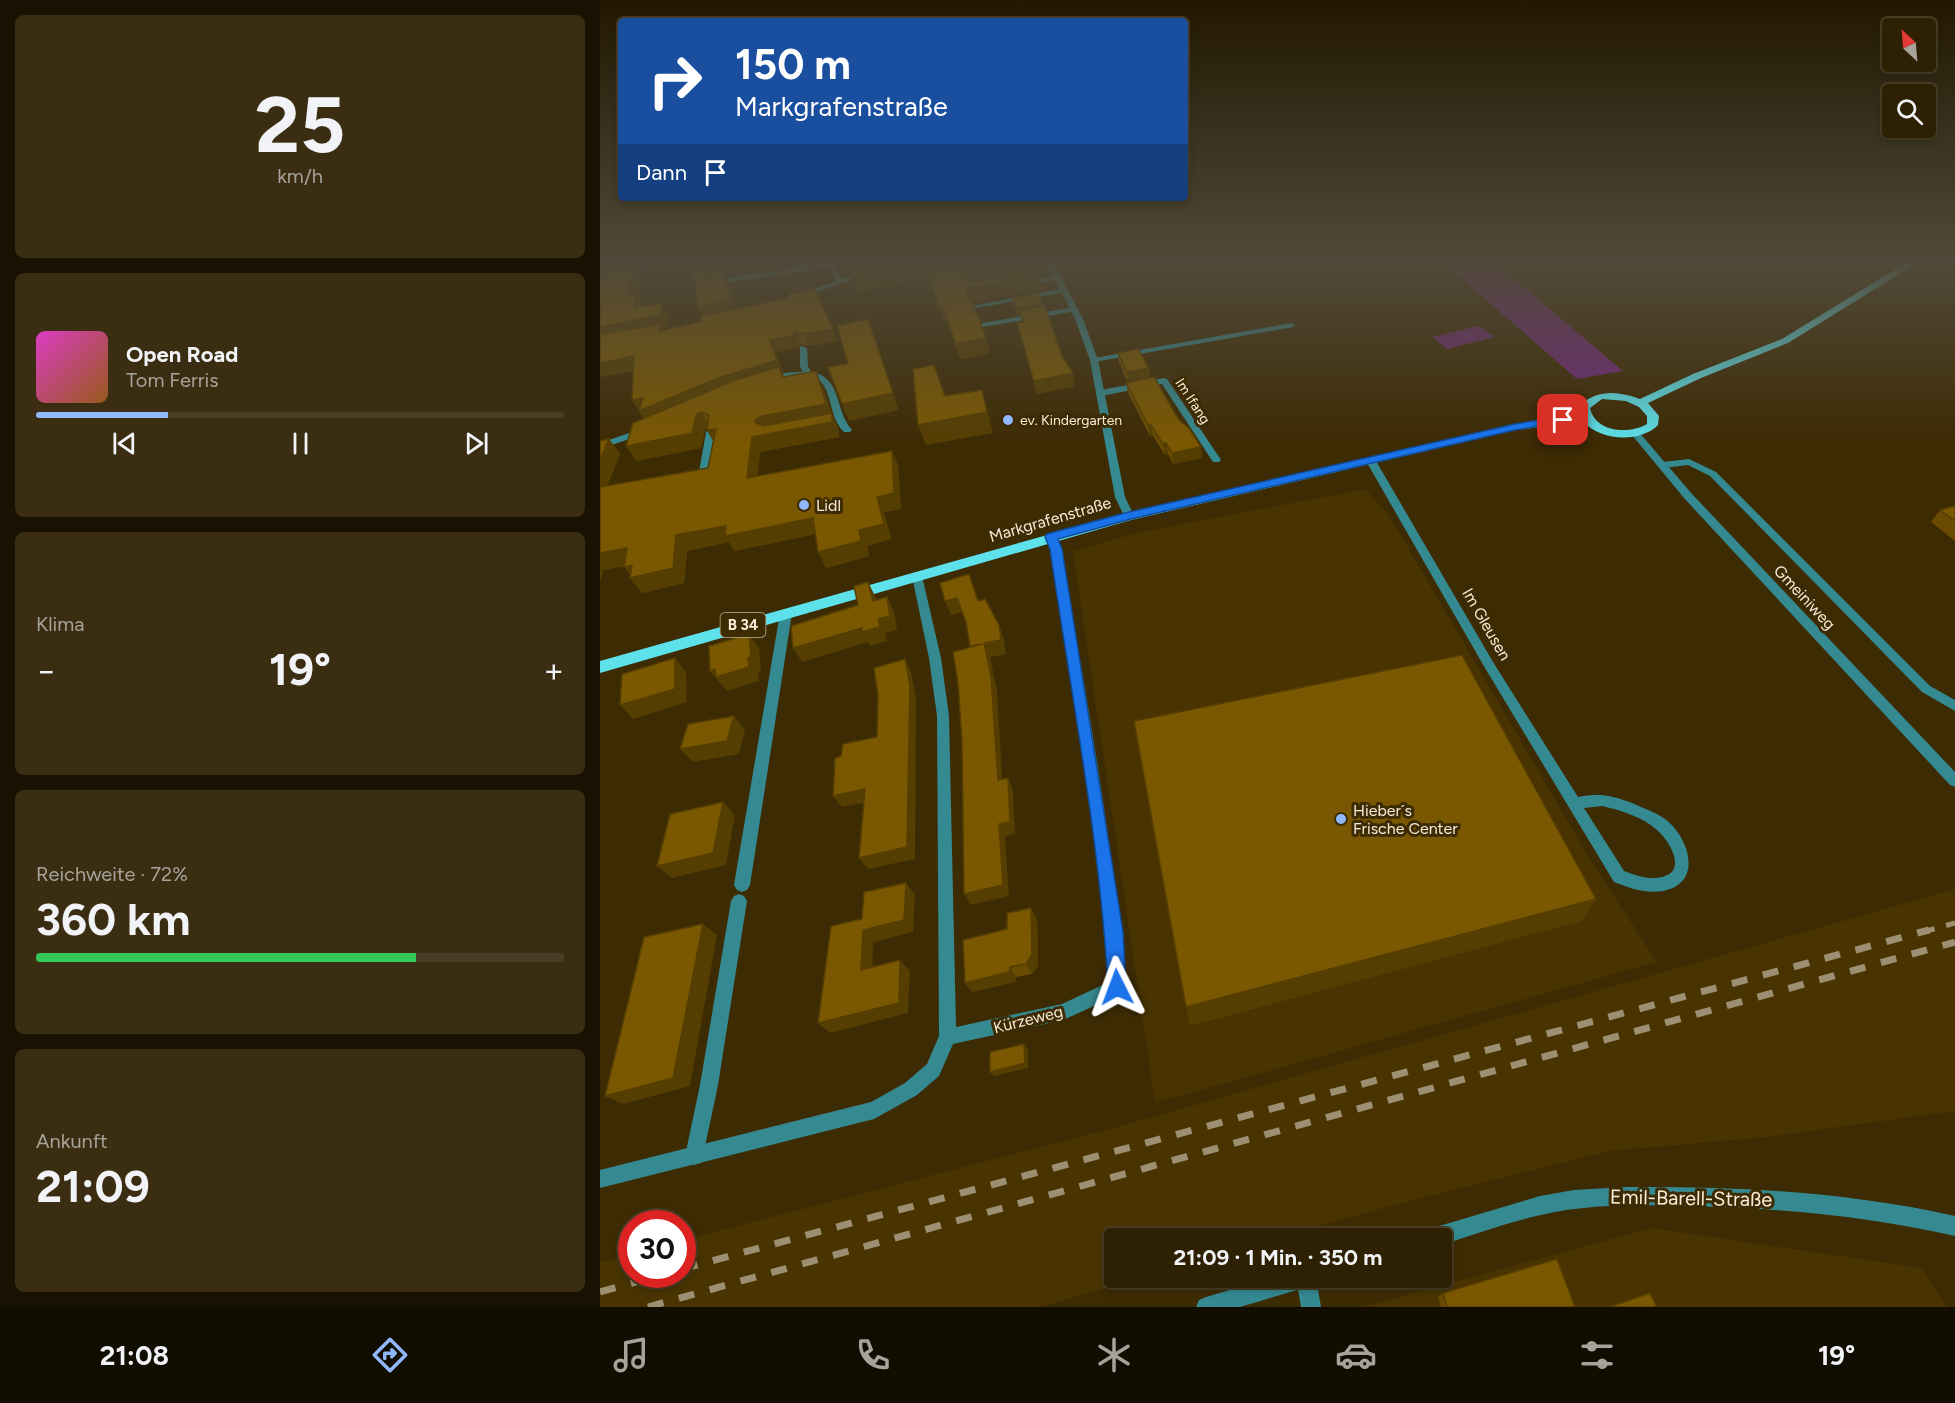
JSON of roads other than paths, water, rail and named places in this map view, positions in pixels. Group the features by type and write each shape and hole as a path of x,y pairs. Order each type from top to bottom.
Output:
{"main road":[{"path":"1640,403 1688,379 1785,341 1816,322"},
{"path":"1620,397 1640,403 1651,411 1654,421 1648,429 1635,433 1601,428 1586,417 1584,406 1593,399 1620,397"},
{"name":"Markgrafenstraße","path":"600,667 1129,516 1515,427 1586,417"}],"street":[{"path":"983,325 1000,322"},
{"path":"1079,322 1094,360 1119,497 1129,516"},
{"path":"1094,360 1291,326"},
{"path":"803,348 804,367 809,374"},
{"path":"757,384 776,378 809,374 825,380 830,385 839,423 847,430"},
{"name":"Im Ifang","path":"1101,393 1164,381 1216,460"},
{"path":"827,425 839,423"},
{"path":"600,446 650,429"},
{"path":"680,478 704,474 711,432"},
{"name":"Gmeiniweg","path":"1635,433 1688,496 1955,782"},
{"name":"Im Gleusen","path":"1371,461 1489,665 1574,804 1619,877 1650,885 1668,883 1678,877 1683,866 1682,853 1677,842 1662,825 1649,817 1601,800 1574,804"},
{"path":"1663,465 1689,462 1713,474 1926,689 1955,706"},
{"name":"Kürzeweg","path":"948,1037 1063,1012 1117,987 1114,932 1056,549 1051,537"},
{"path":"600,1179 874,1110 911,1089 933,1071 948,1037 943,716 934,650 916,576"},
{"path":"693,1156 709,1085 786,613"},
{"name":"Emil-Barell-Straße","path":"1452,1232 1507,1214 1557,1202 1617,1195 1793,1200 1920,1217 1955,1226"},
{"path":"1206,1307 1271,1288"},
{"path":"1307,1288 1311,1307"}],"railway":[{"path":"1923,932 1955,923"},
{"path":"696,1265 1929,930"},
{"path":"648,1307 1955,942"},
{"path":"600,1292 618,1287"}],"place":[{"name":"ev. Kindergarten","path":"1008,420"},
{"name":"Lidl","path":"804,505"},
{"name":"Hieber´s Frische Center","path":"1341,819"}]}
